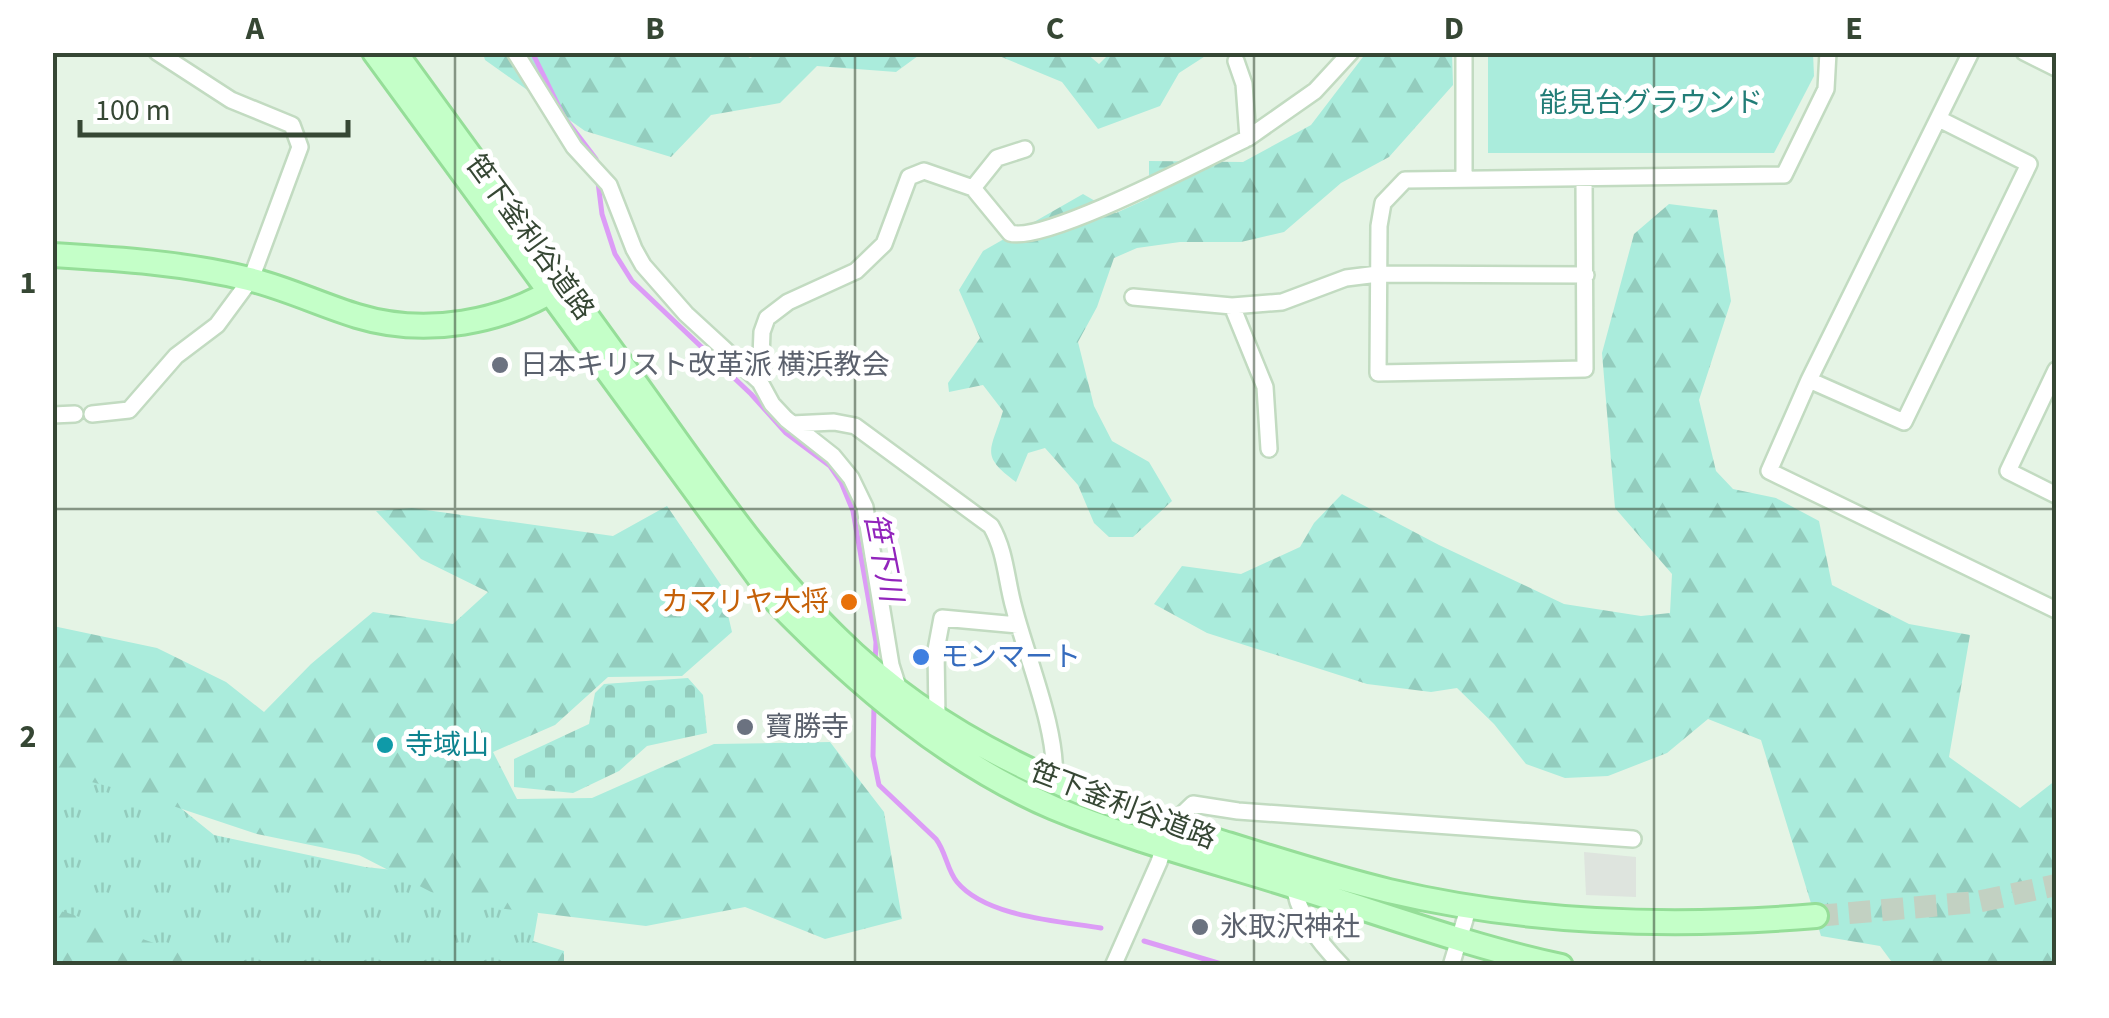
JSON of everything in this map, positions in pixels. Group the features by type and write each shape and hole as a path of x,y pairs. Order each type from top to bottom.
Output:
{"street":[{"path":"52,415 129,410 176,356 217,325 251,279 300,147 292,125 231,100 156,52"},
{"name":"笹下釜利谷道路","path":"374,52 760,553 892,693 970,762 1052,807 1167,836 1293,875 1461,940 1561,966"},
{"name":"笹下釜利谷道路","path":"395,52 776,601 860,683 892,693 990,750 1167,836"},
{"path":"516,52 581,156 609,185 644,265 686,314 760,382 772,404 833,456 851,478 865,508 891,665 892,693"},
{"path":"760,382 762,332 767,318 788,302 856,270 884,244 909,176 924,171 973,188 1010,234 1029,235 1121,199 1248,138 1315,91 1351,52"},
{"path":"1464,52 1464,178"},
{"path":"1584,178 1585,369 1378,374 1378,226 1383,204 1405,180 1784,175 1826,89 1828,52"},
{"path":"1971,52 1809,380 1769,471 2056,610"},
{"path":"2024,52 2056,68"},
{"path":"1236,60 1244,84 1248,138"},
{"path":"1809,380 1904,422 2029,164 1939,119"},
{"path":"973,188 998,158 1025,149"},
{"path":"52,254 139,260 251,279 388,324 463,323 509,312 557,288"},
{"path":"1133,297 1232,306 1282,302 1346,278 1378,274 1586,275"},
{"path":"1232,306 1265,387 1268,449"},
{"path":"2056,370 2008,471 2056,495"},
{"path":"792,424 834,422 854,426 990,526 1003,550 1018,625 1055,755 1054,783"},
{"path":"937,717 936,650 942,618 1018,625"},
{"path":"1112,966 1167,836 1192,804 1238,811 1633,839"},
{"path":"1293,875 1296,901 1318,940 1342,966"},
{"name":"笹下釜利谷道路","path":"1293,875 1560,918 1655,923 1816,916"},
{"path":"1451,966 1469,906"}],"green space":[{"path":"740,52 750,58 765,52 922,53 896,72 817,66 780,103 711,115 671,157 585,131 485,60 483,53"},
{"path":"992,53 1086,53 1099,64 1110,53 1210,53 1179,73 1160,106 1098,129 1062,82"},
{"path":"1366,53 1452,53 1453,85 1389,157 1341,183 1284,232 1241,242 1180,242 1137,248 1114,258 1097,307 1078,342 1094,406 1112,441 1149,462 1172,501 1133,537 1109,537 1094,523 1078,485 1045,448 1028,453 1016,482 1004,473 991,451 1003,411 983,385 949,392 948,383 980,338 959,290 983,251 1083,194 1116,213 1149,198 1149,161 1243,162 1311,125"},
{"name":"能見台グラウンド","path":"1488,53 1813,53 1814,76 1774,153 1488,153"},
{"path":"1669,204 1717,210 1731,301 1699,400 1716,471 1733,489 1776,498 1819,521 1832,585 1909,624 1970,635 1949,757 2020,808 2056,780 2056,965 1894,965 1880,946 1821,936 1761,740 1708,719 1667,753 1608,776 1565,778 1526,764 1494,724 1457,688 1431,692 1367,684 1207,633 1154,604 1182,566 1241,574 1300,547 1314,523 1342,494 1564,604 1641,616 1670,613 1672,574 1615,508 1602,353 1634,234"},
{"path":"667,506 721,585 732,632 682,676 608,677 555,725 493,752 517,799 592,798 714,744 830,742 884,812 902,919 825,939 745,907 646,926 489,907 437,895 359,855 257,834 134,793 53,772 53,626 157,648 226,682 264,712 311,664 373,612 453,624 488,592 421,559 376,511 412,508 613,536"},
{"path":"688,678 703,695 707,733 647,746 619,771 573,793 514,787 514,759 589,724 595,693 604,684"},
{"path":"52,763 167,797 214,835 365,867 518,883 538,914 529,965 53,965"},
{"path":"53,910 65,912 217,965 53,965"},
{"path":"533,941 564,951 564,965 522,965 522,957"}],"shaded area":[{"path":"1584,852 1636,857 1636,897 1586,895"}],"waterway":[{"name":"笹下川","path":"532,52 564,117 596,159 596,166"},
{"name":"笹下川","path":"598,182 602,214 615,254 632,281 751,394 786,433 830,466 841,482 853,511 876,642 875,664"},
{"name":"笹下川","path":"874,705 873,756 879,785 936,839 957,882 970,894 1004,910 1101,928"},
{"name":"笹下川","path":"1144,941 1228,966"}],"tunnel":[{"path":"1816,916 1977,902 2056,885"}],"place":[{"name":"日本キリスト改革派 横浜教会","path":"500,365"},
{"name":"カマリヤ大将","path":"849,602"},
{"name":"モンマート","path":"921,657"},
{"name":"寶勝寺","path":"745,727"},
{"name":"寺域山","path":"385,745"},
{"name":"氷取沢神社","path":"1200,927"}]}
